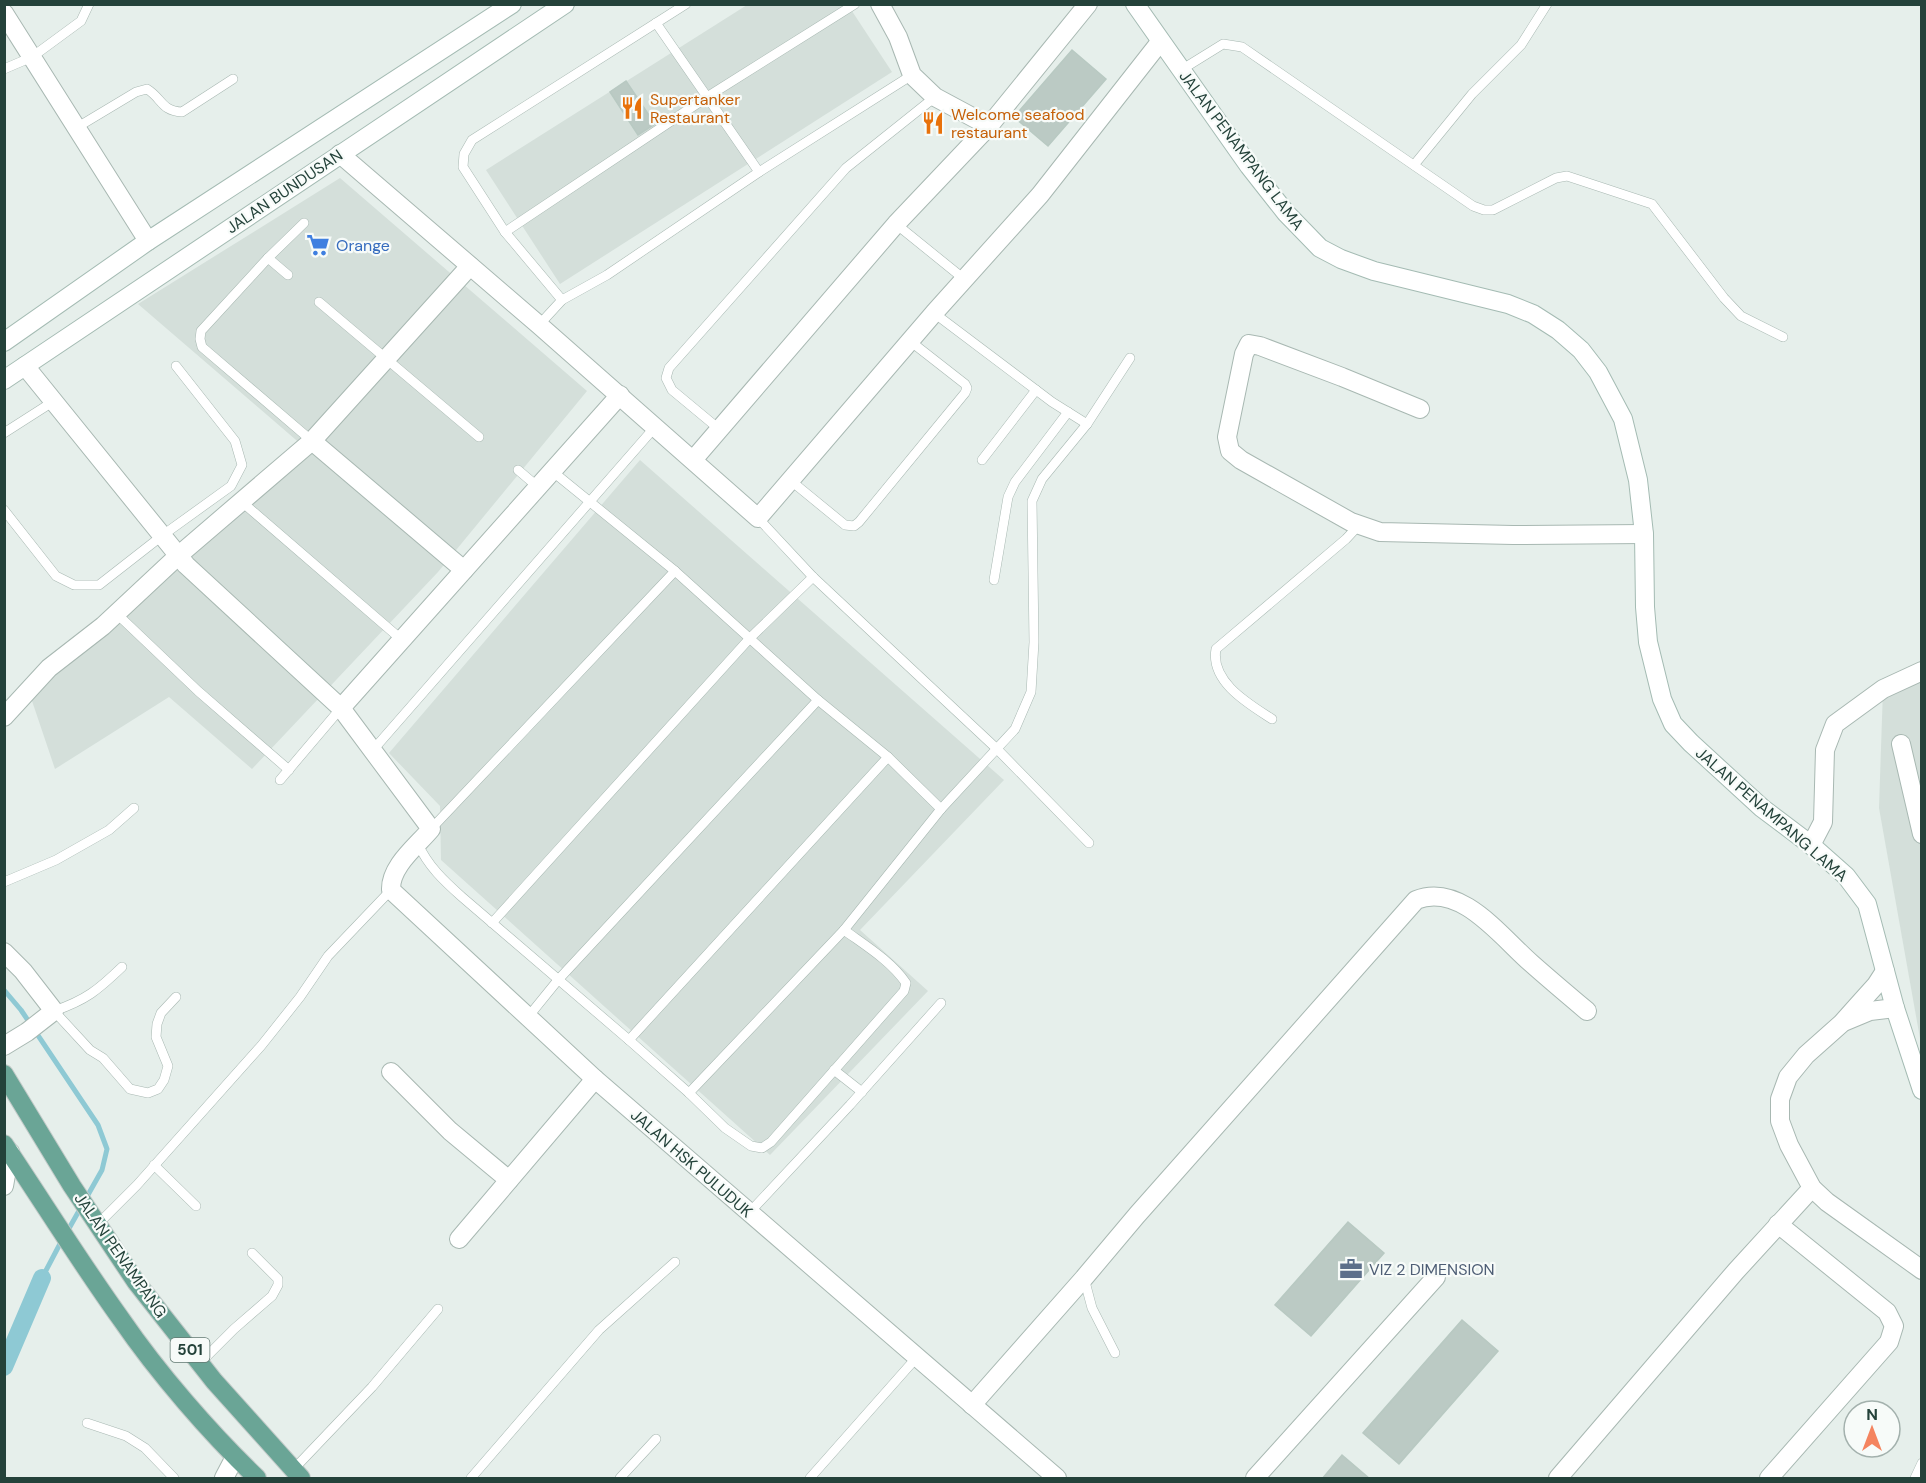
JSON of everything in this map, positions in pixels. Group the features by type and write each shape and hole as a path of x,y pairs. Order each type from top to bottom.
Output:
{"main road":[{"name":"JALAN PENAMPANG","path":"4,1074 72,1186 136,1282 201,1363 297,1475"},
{"name":"JALAN PENAMPANG","path":"7,1148 122,1320 168,1380 257,1479"}],"street":[{"name":"JALAN BUNDUSAN","path":"4,342 148,241 512,4"},
{"name":"JALAN BUNDUSAN","path":"4,380 565,4"},
{"path":"693,460 896,224 989,126 1088,4"},
{"name":"JALAN PENAMPANG LAMA","path":"1135,4 1180,70 1286,213 1320,248 1341,260 1508,304 1533,314 1558,330 1581,350 1598,372 1623,419 1638,480 1644,534 1648,642 1662,699 1673,724 1762,808 1811,845 1846,876 1867,904 1895,1008 1922,1090"},
{"path":"883,5 912,75 935,97 989,126"},
{"path":"4,13 148,241"},
{"path":"340,154 620,395 758,518 934,313 1040,195 1160,42"},
{"path":"4,717 49,668 117,614 179,555 312,441 470,266"},
{"path":"1420,409 1342,376 1260,346 1249,345 1244,354 1227,437 1230,451 1241,460 1359,525 1380,532 1513,535 1644,534"},
{"path":"26,366 186,565 341,708 432,829 395,870 391,880 391,890"},
{"path":"341,708 620,395"},
{"path":"312,441 464,570"},
{"path":"1811,845 1823,822 1825,750 1835,724 1883,689 1922,670"},
{"path":"1901,744 1922,834"},
{"name":"JALAN HSK PULUDUK","path":"391,890 595,1079 1057,1479"},
{"path":"972,1405 1416,900 1424,897 1438,897 1460,903 1481,915 1530,962 1587,1011"},
{"path":"4,952 28,977 49,1015 4,1046"},
{"path":"1885,971 1876,985 1842,1023 1806,1055 1788,1077 1780,1099 1780,1121 1789,1145 1812,1188 1922,1270"},
{"path":"1842,1023 1870,1011 1895,1008"},
{"path":"391,1072 450,1131 509,1180"},
{"path":"459,1239 595,1079"},
{"path":"7,1148 5,1184 29,1182"},
{"path":"1558,1479 1778,1224 1812,1188"},
{"path":"1769,1479 1889,1342 1894,1326 1887,1312 1778,1224"},
{"path":"1902,1257 1922,1261"},
{"path":"1255,1479 1436,1277"},
{"path":"224,1479 235,1457"}],"lane":[{"path":"4,69 33,57 81,21 90,4"},
{"path":"562,300 505,232 463,167 464,154 472,140 686,4"},
{"path":"505,232 707,97 855,4"},
{"path":"1414,165 1473,94 1521,45 1547,4"},
{"path":"656,23 759,172"},
{"path":"1180,70 1223,44 1242,47 1473,206 1484,210 1494,210 1557,178 1567,176 1652,204 1735,310 1741,316 1783,337"},
{"path":"539,325 562,300 607,275 759,172 912,75"},
{"path":"76,128 136,92 147,89 154,93 163,106 172,111 182,112 233,79"},
{"path":"719,429 672,390 666,378 669,368 846,168 935,97"},
{"path":"304,223 268,258 201,331 200,339 202,347 312,441"},
{"path":"896,224 964,279"},
{"path":"268,258 288,275"},
{"path":"319,302 479,436"},
{"path":"934,313 1036,390 1087,424"},
{"path":"790,480 845,525 854,526 859,522 967,388 965,384 910,341"},
{"path":"689,1093 844,930 941,809 1015,729 1031,692 1034,642 1032,501 1042,479 1087,424 1130,358"},
{"path":"4,510 56,576 74,585 99,585 231,486 242,465 236,441 176,366"},
{"path":"982,460 1036,390"},
{"path":"4,434 54,401"},
{"path":"994,580 1008,497 1015,482 1068,412"},
{"path":"373,750 655,427"},
{"path":"518,470 538,487"},
{"path":"552,471 675,571 818,700 888,757 941,809"},
{"path":"242,501 402,640"},
{"path":"758,518 813,577 997,748 1089,843"},
{"path":"1272,719 1244,700 1220,675 1215,666 1215,650 1346,539 1359,525"},
{"path":"432,829 675,571"},
{"path":"492,923 750,638 813,577"},
{"path":"117,614 198,691 289,770"},
{"path":"528,1017 558,980 818,700"},
{"path":"280,780 341,708"},
{"path":"629,1040 888,757"},
{"path":"4,882 56,860 109,830 134,808"},
{"path":"418,844 436,872 492,923 629,1040 725,1128 751,1146 762,1148 771,1142 904,992 906,983 900,975 875,952 844,930"},
{"path":"94,1219 154,1165 281,1022 328,956 391,890"},
{"path":"122,967 97,992 49,1015 90,1050 103,1058 130,1089 148,1093 158,1089 164,1080 168,1066 156,1037 157,1023 161,1013 176,997"},
{"path":"749,1213 941,1003"},
{"path":"834,1070 862,1092"},
{"path":"154,1165 196,1206"},
{"path":"201,1363 234,1329 272,1296 278,1285 278,1279 252,1253"},
{"path":"471,1479 599,1330 675,1262"},
{"path":"1084,1278 1092,1308 1115,1353"},
{"path":"297,1475 438,1309"},
{"path":"810,1479 917,1357"},
{"path":"87,1423 126,1436 145,1448 174,1479"},
{"path":"620,1479 656,1439"},
{"path":"1915,1479 1922,1463"}],"shaded area":[{"path":"747,5 848,5 892,72 560,284 486,170"},
{"path":"340,178 587,391 438,572 252,769 169,697 55,769 30,695 303,446 138,304"},
{"path":"640,460 1004,780 860,930 928,991 770,1155 441,860 440,806 389,753"},
{"path":"1921,668 1921,1044 1879,808 1883,689"}],"building":[{"path":"1072,50 1106,79 1048,146 1014,117"},
{"name":"Supertanker Restaurant","path":"626,81 655,124 638,135 610,92"},
{"path":"1348,1222 1384,1253 1311,1336 1275,1305"},
{"path":"1462,1320 1498,1351 1399,1464 1363,1433"},
{"path":"1342,1455 1370,1479 1322,1479"}],"waterway":[{"path":"4,990 21,1010 98,1125 107,1149 102,1170 67,1232"},
{"path":"42,1278 62,1240"},
{"path":"4,1367 42,1278"}],"place":[{"name":"Supertanker Restaurant","path":"632,108"},
{"name":"Welcome seafood restaurant","path":"933,123"},
{"name":"Orange","path":"318,245"},
{"name":"VIZ 2 DIMENSION","path":"1351,1269"}]}
